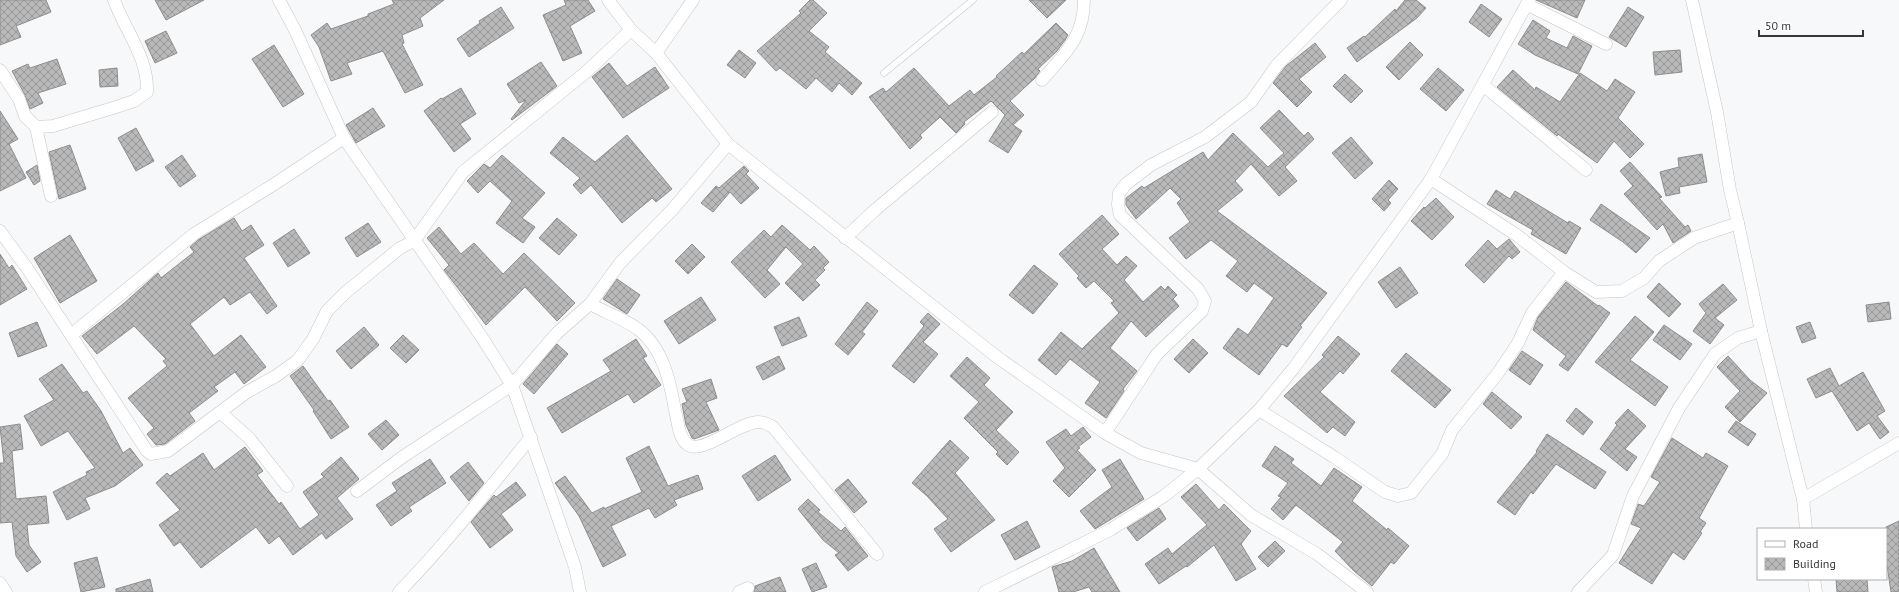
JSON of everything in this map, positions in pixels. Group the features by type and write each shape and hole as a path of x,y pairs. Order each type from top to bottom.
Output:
{"street":[{"path":"36,127 53,126 134,101 147,92 147,76 143,60 114,0"},
{"path":"279,0 295,30 344,138 481,336 512,385 575,567 580,592"},
{"path":"608,0 631,30 656,53 728,144 845,238 997,357 1105,433 1141,453 1198,469 1251,515 1317,554 1360,590"},
{"path":"656,53 693,0"},
{"path":"1042,80 1076,40 1084,15 1084,0"},
{"path":"1105,433 1157,354 1202,311 1205,301 1198,289 1120,215 1118,205 1119,193 1126,184 1151,165 1205,137 1251,102 1277,65 1341,0"},
{"path":"1692,0 1717,112 1730,190 1760,331 1803,499 1806,528"},
{"path":"985,592 1110,530 1164,496 1198,469 1259,410 1298,363 1431,179 1528,2 1606,44"},
{"path":"0,231 27,268 147,451 151,454 168,451 221,413 247,392 276,376 298,360 313,339 328,310 345,293 400,248 414,241 463,172 585,73 631,30"},
{"path":"0,70 19,99 26,116 36,127 51,196"},
{"path":"1483,85 1586,170"},
{"path":"845,238 874,210 992,112"},
{"path":"71,335 194,234 273,185 344,138"},
{"path":"357,491 401,458 512,385 557,333 590,304 620,262 672,210 728,144"},
{"path":"1431,179 1518,236 1564,272 1596,292 1622,291 1644,278 1659,261 1694,238 1738,223"},
{"path":"1259,410 1334,457 1385,492 1398,496 1411,493 1442,454 1452,430 1498,373 1518,343 1532,313 1564,272"},
{"path":"590,304 638,330 658,351 670,381 681,435 687,445 696,448 708,444 744,424 760,422 773,427 877,554"},
{"path":"1578,592 1613,556 1633,496 1679,408 1715,354 1738,338 1760,331"},
{"path":"221,413 232,421 249,438 287,486"},
{"path":"399,592 462,521 531,437"},
{"path":"1803,499 1899,443"},
{"path":"1814,580 1816,592"},
{"path":"0,583 6,592"}],"lane":[{"path":"884,73 973,0"}],"building":[{"path":"0,0 46,0 51,12 16,26 21,37 0,45"},
{"path":"155,0 204,0 166,20"},
{"path":"392,0 444,0 420,18 423,26 402,35 404,43 402,44 423,85 405,93 383,51 347,63 352,74 331,81 319,47 311,35 327,23 331,29 368,16 368,14 394,4"},
{"path":"564,0 588,0 595,11 570,26 582,53 563,61 543,15 566,5"},
{"path":"810,0 813,0 827,13 809,31 829,47 825,52 862,83 852,95 839,83 832,92 816,78 806,89 780,68 776,71 757,51 801,13 799,11"},
{"path":"1029,0 1066,0 1047,18"},
{"path":"1405,0 1416,0 1426,8 1417,18 1357,62 1347,48 1364,36 1365,37 1395,9 1396,11"},
{"path":"1536,0 1585,0 1577,18"},
{"path":"1481,4 1502,19 1489,37 1469,22"},
{"path":"501,7 514,28 469,57 457,39 480,23 479,21"},
{"path":"1628,7 1644,17 1626,47 1609,37"},
{"path":"1533,20 1550,31 1546,38 1567,48 1573,36 1592,46 1578,74 1535,55 1518,44"},
{"path":"1056,23 1068,35 1057,51 1038,69 1040,71 1035,78 1010,101 1024,115 1013,125 1022,131 1008,153 989,141 1005,115 991,101 964,122 965,124 956,133 940,117 920,135 922,138 910,149 869,97 883,88 886,92 914,68 949,106 970,90 974,95 997,77 996,76 1022,52 1024,54"},
{"path":"166,31 177,53 155,63 145,41"},
{"path":"1410,42 1423,55 1399,80 1386,67"},
{"path":"1315,43 1326,57 1299,79 1312,92 1297,107 1273,83 1286,66"},
{"path":"274,45 304,94 283,107 252,59"},
{"path":"739,50 756,63 745,78 727,65"},
{"path":"1680,50 1682,72 1655,75 1653,52"},
{"path":"57,59 66,84 38,93 43,103 30,109 25,95 12,71 28,64 30,68"},
{"path":"541,62 557,86 512,120 511,119 526,100 519,103 507,84"},
{"path":"609,63 627,86 655,67 669,88 623,118 592,77"},
{"path":"117,68 118,86 100,87 99,70"},
{"path":"1438,68 1464,90 1446,111 1420,89"},
{"path":"1513,70 1535,90 1536,87 1560,102 1580,73 1607,91 1615,79 1635,92 1618,118 1644,144 1630,158 1614,141 1597,163 1558,134 1557,136 1497,87"},
{"path":"1345,74 1363,91 1351,103 1333,86"},
{"path":"461,88 476,114 460,124 471,139 454,152 424,111 441,98 442,99"},
{"path":"373,108 385,126 356,143 346,125"},
{"path":"1279,110 1304,136 1308,132 1314,139 1285,167 1297,181 1279,196 1251,164 1235,181 1243,190 1217,211 1327,293 1300,326 1302,327 1287,347 1282,344 1259,375 1223,348 1238,328 1248,335 1274,298 1254,283 1247,292 1226,276 1238,261 1211,240 1186,259 1169,238 1190,222 1177,203 1181,199 1170,188 1136,219 1126,205 1126,198 1142,186 1144,188 1203,152 1208,160 1233,133 1268,167 1284,153 1260,128"},
{"path":"0,111 18,139 9,144 26,178 0,191"},
{"path":"136,128 154,161 136,171 118,138"},
{"path":"627,135 672,189 656,202 652,198 622,223 591,185 581,194 573,185 580,178 550,153 563,137 595,162"},
{"path":"1351,137 1373,163 1355,179 1332,153"},
{"path":"70,145 86,189 59,199 49,152"},
{"path":"1702,154 1707,182 1679,187 1680,193 1666,196 1660,172 1679,167 1678,158"},
{"path":"182,155 196,176 180,187 165,167"},
{"path":"502,155 545,193 522,218 535,227 523,243 496,223 512,201 490,181 478,193 467,181 484,164 490,168"},
{"path":"1630,162 1662,197 1659,198 1685,227 1688,225 1691,231 1673,243 1663,224 1657,230 1624,194 1633,186 1620,171"},
{"path":"37,165 40,181 34,185 26,172"},
{"path":"744,166 749,171 746,174 759,188 741,204 730,192 713,212 701,203 716,186 719,188"},
{"path":"1389,180 1398,189 1388,200 1391,203 1384,211 1372,199"},
{"path":"1496,190 1510,199 1515,191 1568,223 1569,221 1581,228 1566,254 1531,234 1533,230 1487,204"},
{"path":"1436,198 1454,217 1432,240 1411,221 1424,207 1425,208"},
{"path":"1601,204 1650,238 1636,253 1623,242 1590,220"},
{"path":"1102,215 1119,234 1102,249 1117,265 1126,256 1137,266 1124,280 1143,302 1161,286 1165,290 1168,286 1177,295 1173,299 1179,306 1146,337 1131,321 1110,348 1137,371 1123,389 1124,391 1106,418 1085,403 1100,382 1070,359 1056,375 1038,360 1061,332 1082,349 1119,313 1111,303 1114,301 1094,281 1086,288 1077,278 1079,276 1059,254"},
{"path":"234,218 242,231 251,225 264,245 244,258 277,306 267,314 250,292 230,305 224,297 190,324 214,356 241,335 266,367 244,384 235,372 214,387 218,391 189,413 195,421 165,444 156,445 147,434 154,428 128,398 167,366 163,361 166,359 134,326 97,354 82,336 122,305 158,273 161,278 194,252 190,247 198,240"},
{"path":"557,218 577,235 559,255 539,238"},
{"path":"368,223 381,242 357,257 345,238"},
{"path":"782,225 810,250 814,246 829,262 823,268 825,270 815,280 820,285 803,301 785,283 803,264 786,247 767,270 780,284 765,298 731,262 764,230 771,237"},
{"path":"439,227 461,254 474,243 503,274 524,253 575,303 557,321 525,287 486,325 444,270 449,265 427,238"},
{"path":"294,229 310,253 288,267 273,243"},
{"path":"70,235 97,281 60,303 34,258"},
{"path":"1509,239 1520,252 1512,259 1509,256 1484,283 1465,265 1488,240 1497,249"},
{"path":"692,244 705,257 688,274 675,261"},
{"path":"0,254 9,268 12,265 27,289 0,305"},
{"path":"1034,265 1058,284 1033,314 1009,295"},
{"path":"1400,267 1418,293 1396,308 1378,282"},
{"path":"617,279 640,295 627,314 603,299"},
{"path":"1566,282 1610,313 1568,371 1559,365 1566,356 1533,330 1538,317"},
{"path":"1659,283 1681,304 1669,317 1647,297"},
{"path":"1723,284 1737,300 1715,318 1724,325 1710,344 1693,331 1706,313 1699,304"},
{"path":"701,297 716,320 679,344 664,321"},
{"path":"867,302 878,311 862,332 865,334 848,355 835,344"},
{"path":"1889,302 1891,319 1868,322 1866,305"},
{"path":"928,313 940,324 923,342 938,354 914,383 892,366 924,326 920,322"},
{"path":"1635,316 1654,332 1630,360 1668,387 1655,406 1595,362"},
{"path":"799,317 807,336 782,346 774,327"},
{"path":"37,322 47,346 18,357 9,333"},
{"path":"1810,322 1816,338 1802,343 1796,327"},
{"path":"1664,325 1692,344 1680,360 1653,340"},
{"path":"364,327 379,345 351,369 336,351"},
{"path":"403,335 419,350 406,363 390,348"},
{"path":"1338,336 1360,354 1343,374 1340,371 1320,392 1355,422 1345,436 1333,427 1327,433 1284,396 1324,357 1322,355"},
{"path":"636,339 647,356 643,358 661,385 634,403 628,394 562,433 547,408 611,371 603,360"},
{"path":"1193,339 1208,353 1189,373 1174,359"},
{"path":"557,344 568,354 534,394 523,384"},
{"path":"1522,351 1543,365 1530,385 1509,370"},
{"path":"1406,353 1451,390 1435,408 1391,371"},
{"path":"779,356 785,369 763,380 756,367"},
{"path":"1728,356 1750,380 1767,393 1740,422 1725,407 1740,391 1717,367"},
{"path":"967,357 990,378 984,385 1013,412 996,430 1019,452 1007,465 996,454 998,452 964,418 979,402 950,376"},
{"path":"62,364 83,393 87,391 101,411 123,453 130,448 143,465 115,486 85,498 90,509 67,520 53,492 87,475 86,472 95,468 68,431 41,446 24,416 54,400 39,379"},
{"path":"303,366 349,427 331,439 313,411 314,410 290,376"},
{"path":"1830,368 1839,386 1863,372 1885,411 1877,416 1889,432 1880,439 1869,423 1857,431 1832,391 1816,398 1807,379"},
{"path":"711,379 717,398 706,402 719,430 694,439 692,438 686,425 682,404 687,402 682,389"},
{"path":"1492,392 1522,417 1511,429 1483,404"},
{"path":"1576,408 1593,422 1583,435 1566,421"},
{"path":"1628,409 1646,426 1625,449 1637,457 1627,471 1600,449 1617,425 1615,423"},
{"path":"386,420 399,435 382,450 368,434"},
{"path":"1736,421 1756,434 1748,446 1728,432"},
{"path":"20,424 23,449 12,451 16,499 46,496 49,523 27,525 29,545 41,562 27,572 16,556 12,522 0,523 0,463 4,463 0,427"},
{"path":"1083,427 1091,437 1078,447 1080,448 1077,450 1096,470 1069,497 1053,481 1065,468 1046,442 1066,429 1071,436"},
{"path":"1547,434 1606,472 1595,489 1556,464 1533,494 1531,492 1515,515 1497,502 1537,452 1536,451"},
{"path":"1672,438 1703,458 1706,453 1728,466 1699,518 1706,523 1700,532 1702,533 1684,560 1673,552 1652,584 1619,563 1641,528 1631,524 1638,504 1644,506 1660,482 1651,477"},
{"path":"950,440 969,458 955,473 995,520 951,552 934,529 948,519 927,496 912,483"},
{"path":"649,446 668,486 698,475 703,489 674,500 677,505 655,518 649,508 611,526 626,555 603,567 579,516 555,483 565,476 592,513 604,507 604,509 642,492 626,458"},
{"path":"1275,446 1294,459 1291,463 1321,486 1334,468 1362,487 1352,501 1409,546 1394,564 1391,562 1372,586 1354,571 1335,551 1343,542 1296,505 1283,520 1271,509 1281,497 1278,496 1288,483 1262,466"},
{"path":"245,447 263,471 257,475 279,504 281,502 300,529 319,515 303,492 324,477 321,474 341,457 359,479 337,498 353,519 326,539 322,533 293,555 279,536 269,544 256,527 201,568 180,542 174,546 159,525 180,510 156,483 167,473 170,476 203,453 214,470"},
{"path":"775,455 791,480 758,501 742,476"},
{"path":"430,459 446,483 409,507 412,511 391,526 376,505 397,491 392,483"},
{"path":"1120,459 1144,499 1095,529 1080,511 1112,487 1102,470"},
{"path":"468,462 484,483 469,501 450,477"},
{"path":"848,479 867,502 854,513 835,490"},
{"path":"516,482 526,495 501,514 513,530 490,548 471,522 494,495 496,497"},
{"path":"1196,484 1219,510 1224,504 1251,531 1241,544 1256,569 1236,581 1214,545 1187,567 1186,566 1159,584 1145,564 1168,548 1172,554 1207,525 1181,497"},
{"path":"808,499 820,510 818,512 841,531 845,527 868,556 848,571 835,555 839,553 823,540 798,509"},
{"path":"1159,508 1166,519 1137,541 1127,528"},
{"path":"1027,521 1040,547 1015,560 1001,535"},
{"path":"1899,521 1899,592 1891,592 1887,566 1886,527"},
{"path":"1275,541 1285,551 1268,567 1258,557"},
{"path":"1094,548 1120,592 1092,592 1089,587 1073,592 1059,592 1052,567 1072,561"},
{"path":"97,557 105,587 81,592 74,563"},
{"path":"816,563 827,587 812,592 802,569"},
{"path":"780,577 786,592 754,592 755,586"},
{"path":"150,579 153,592 116,592 116,589"},
{"path":"1836,580 1867,580 1868,592 1837,592"}]}
